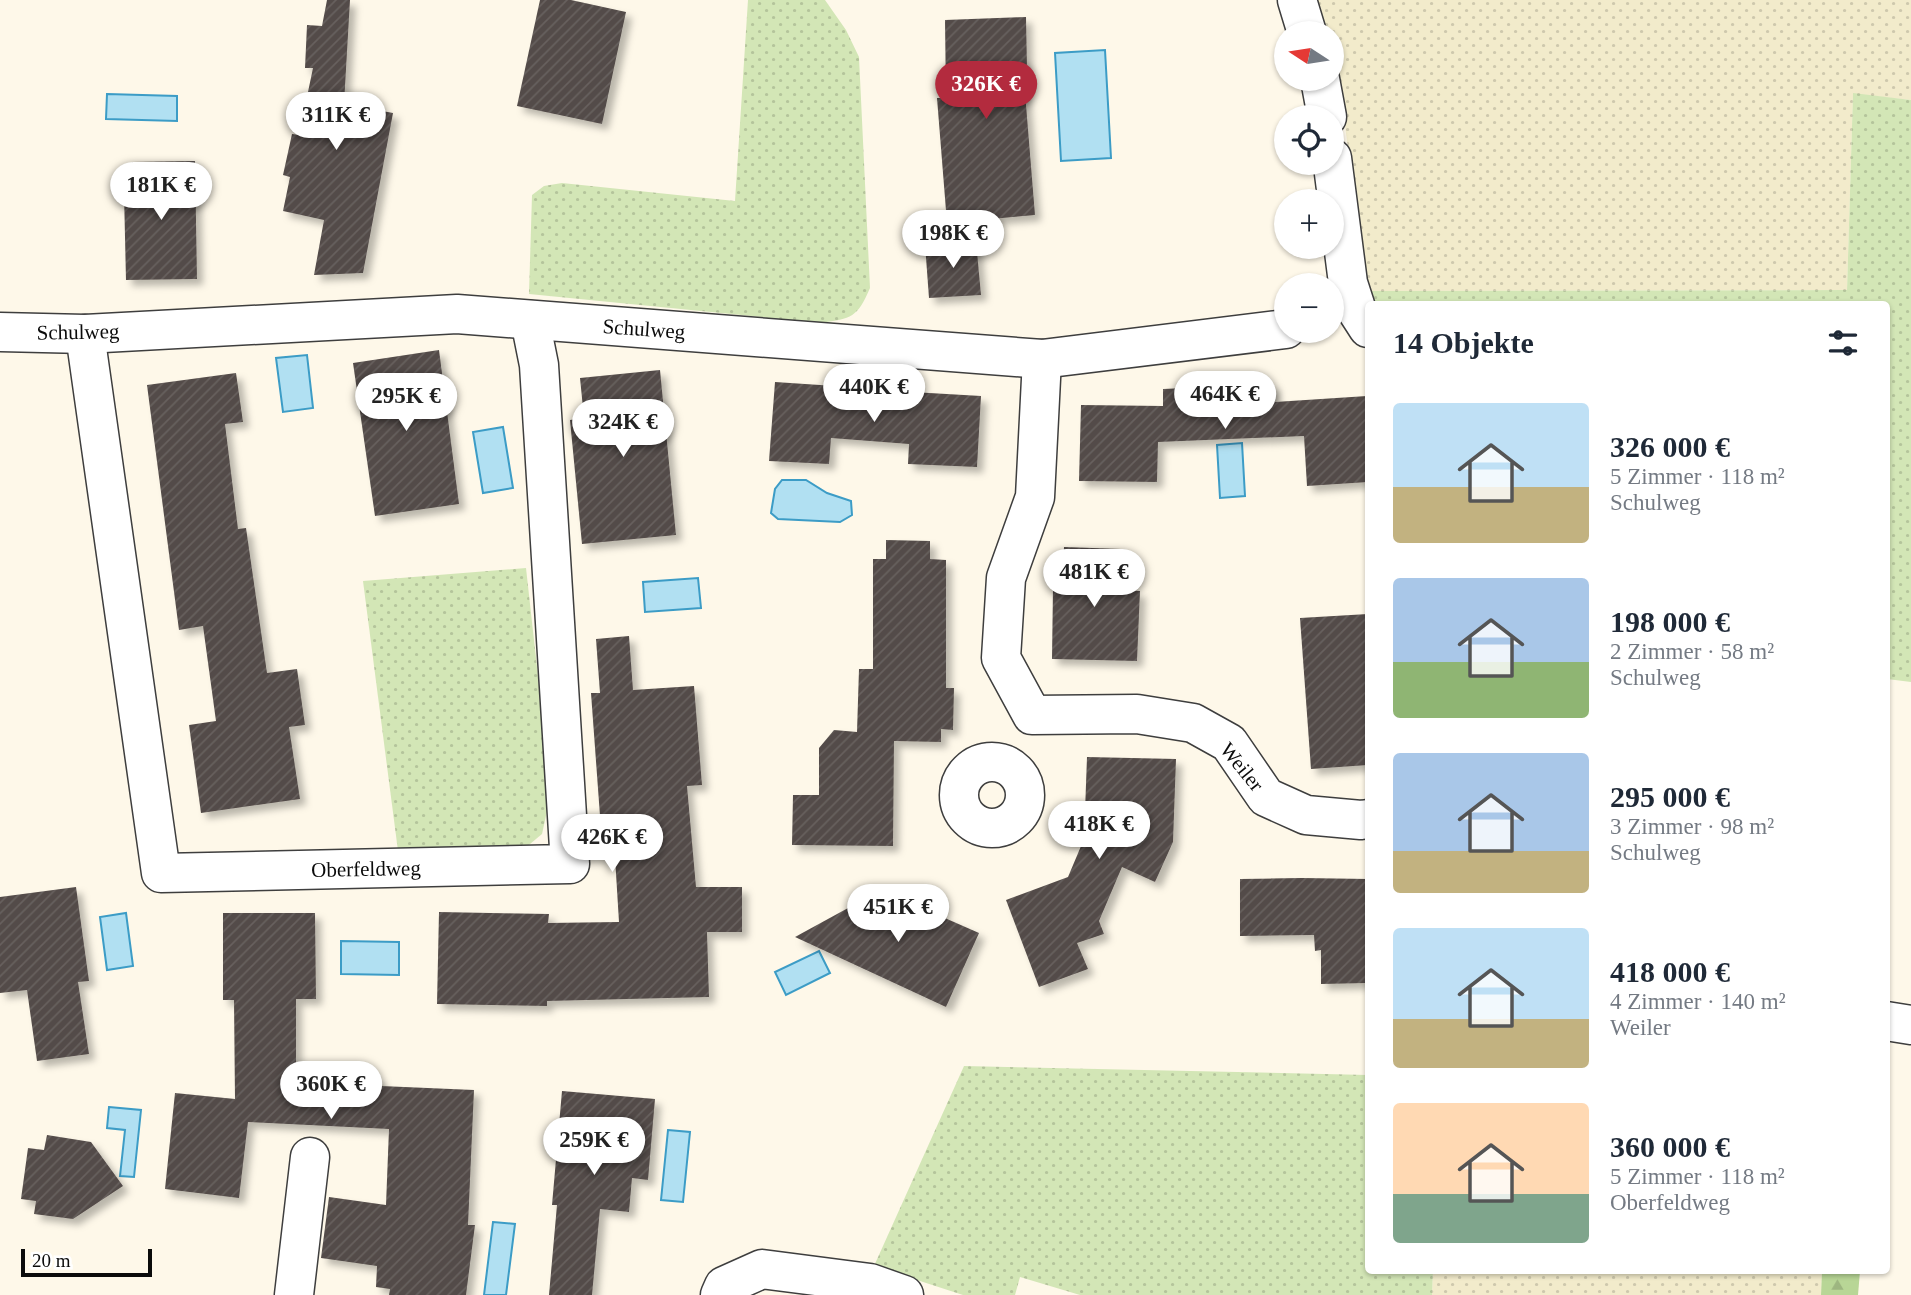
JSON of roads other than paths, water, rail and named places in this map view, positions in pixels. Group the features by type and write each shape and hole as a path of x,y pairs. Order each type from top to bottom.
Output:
{"street":[{"path":"1297,0 1303,21"},
{"path":"1334,175 1352,320"},
{"name":"Schulweg","path":"0,332 85,334 457,314 1042,359 1274,330"},
{"name":"Oberfeldweg","path":"85,334 161,873 570,864 539,365 530,320"},
{"path":"1007,765 1032,715 1001,659 1006,578 1035,497 1042,359"},
{"name":"Weiler","path":"1032,715 1137,714 1193,723 1228,743 1266,797 1306,815 1365,819"},
{"path":"1890,1022 1911,1025"},
{"path":"294,1295 310,1157"},
{"path":"720,1295 724,1286 762,1269 870,1283 904,1295"}],"water":[{"path":"1105,50 1111,158 1061,161 1055,53"},
{"path":"107,94 177,96 177,121 106,119"},
{"path":"307,355 313,408 283,412 276,358"},
{"path":"503,427 513,488 483,493 473,432"},
{"path":"1242,443 1245,496 1220,498 1217,445"},
{"path":"782,480 806,480 827,493 851,501 852,515 840,522 778,519 771,513 775,489"},
{"path":"698,578 701,608 645,612 643,582"},
{"path":"126,913 133,966 107,970 100,917"},
{"path":"341,941 399,942 399,975 341,974"},
{"path":"819,951 830,973 786,995 775,972"},
{"path":"109,1107 141,1110 134,1177 120,1176 125,1130 107,1128"},
{"path":"668,1130 690,1132 683,1202 661,1200"},
{"path":"493,1222 515,1224 506,1295 484,1295"}]}
